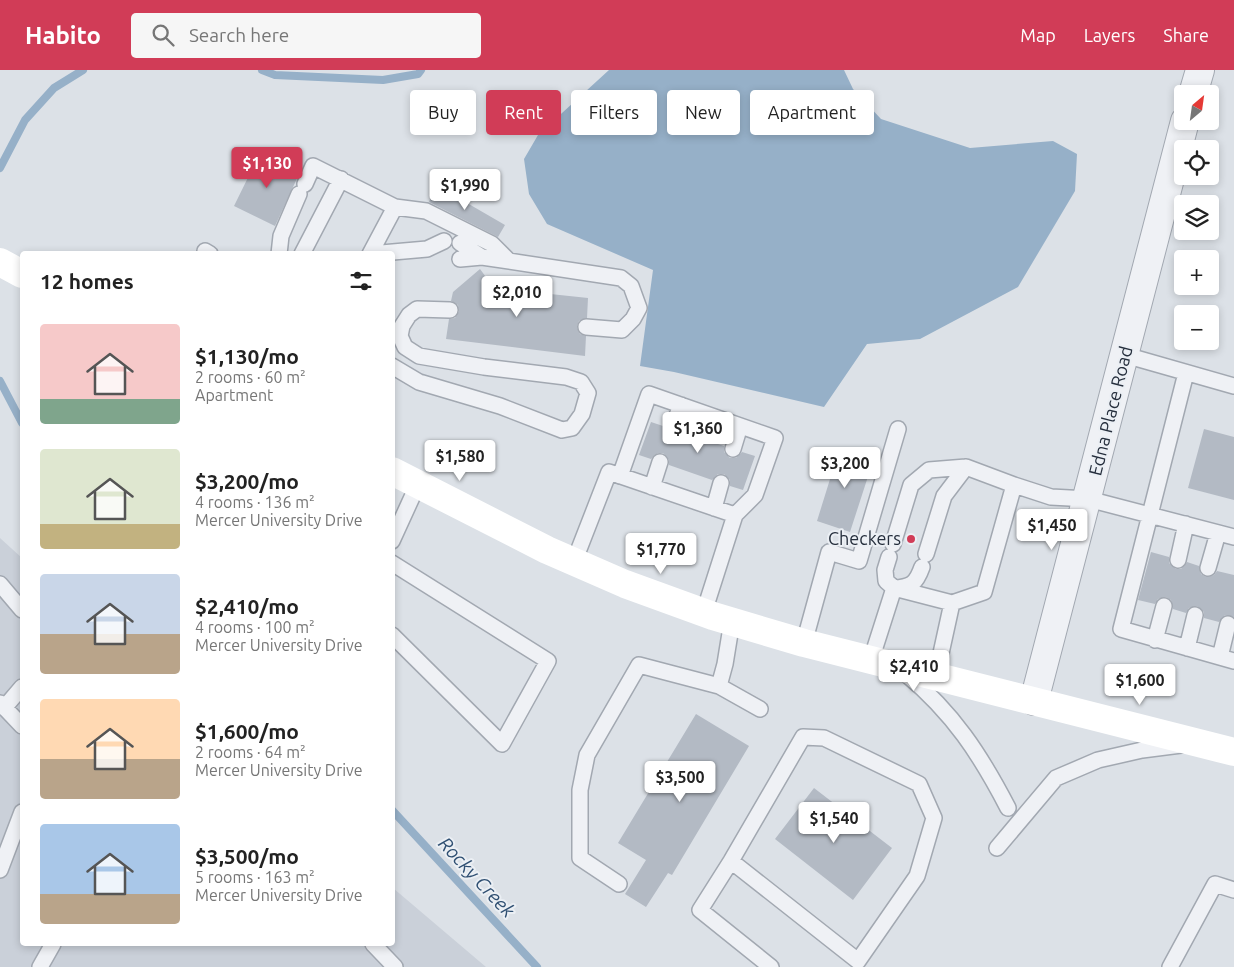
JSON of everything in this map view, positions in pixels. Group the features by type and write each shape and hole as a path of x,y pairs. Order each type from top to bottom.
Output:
{"main road":[{"path":"0,262 20,273"},
{"path":"395,472 574,562 625,584 732,622 804,643 1234,752"}],"street":[{"path":"1196,85 1200,70"},
{"name":"Edna Place Road","path":"1034,701 1183,130"}],"lane":[{"path":"279,251 281,236 313,166 395,207 426,211 492,244 509,261"},
{"path":"304,251 340,179"},
{"path":"372,251 395,207"},
{"path":"395,252 427,249 444,241"},
{"path":"460,242 482,257"},
{"path":"427,249 442,257"},
{"path":"460,259 482,257 621,278 631,286 639,308 633,319 622,330 586,328"},
{"path":"395,368 420,382 500,406 562,430 572,428 582,414 588,393 581,382 566,377 484,367 419,356 404,347 400,336 402,326 409,314 417,310 450,310"},
{"path":"1125,355 1234,386"},
{"path":"1186,372 1121,629 1227,659 1228,624"},
{"path":"620,476 649,394 775,438 755,495 735,515 704,612"},
{"path":"672,429 680,405"},
{"path":"733,449 740,426"},
{"path":"804,643 829,552 859,561 898,429"},
{"path":"652,487 660,462"},
{"path":"1014,485 984,592 952,603 894,588 886,581 885,570 911,485 929,470 966,467 1051,497 1088,498 1234,537"},
{"path":"894,588 909,587 917,581 944,496 966,467"},
{"path":"574,562 609,472 735,515"},
{"path":"714,508 721,483"},
{"path":"395,534 418,484"},
{"path":"1178,560 1186,524"},
{"path":"1208,568 1218,533"},
{"path":"395,565 548,661 502,744 395,638"},
{"path":"0,584 20,608"},
{"path":"894,588 883,662 933,696 986,765 1008,808"},
{"path":"936,676 952,603"},
{"path":"1155,640 1164,606"},
{"path":"1186,648 1195,616"},
{"path":"719,686 725,664 732,622"},
{"path":"619,884 580,858 580,790 586,755 639,665 719,686 760,708"},
{"path":"20,688 2,706 20,724"},
{"path":"731,861 855,964 917,876 934,818 918,784 824,738 803,737 731,861 700,910 771,967"},
{"path":"997,848 1056,778 1098,760 1142,750 1199,743"},
{"path":"0,870 20,817"},
{"path":"1170,967 1215,884 1234,890"},
{"path":"40,967 52,946"},
{"path":"375,946 395,967"}],"shaded area":[{"path":"0,538 20,556 20,946 395,946 395,890 486,967 0,967"}],"water":[{"path":"609,70 844,70 854,90 750,90 750,135 874,135 874,112 881,119 970,148 1053,141 1077,154 1075,191 1018,287 920,339 867,344 824,407 674,372 640,366 653,270 547,224 529,194 524,159 538,135 561,135 561,114 571,105 571,135 657,135 657,90 587,90"}],"building":[{"path":"260,153 300,172 275,226 234,206"},
{"path":"436,185 505,225 498,237 429,202"},
{"path":"480,269 494,288 588,298 587,318 579,321 577,327 580,334 586,336 585,356 446,339 449,319 455,318 459,311 458,305 451,301 453,292"},
{"path":"697,421 720,429 715,443 724,446 724,452 730,458 736,458 742,452 755,456 743,490 730,486 730,480 724,474 718,474 712,480 669,465 669,460 663,453 658,453 651,459 639,455 651,422 663,426 664,435 673,438 681,432 692,436"},
{"path":"1204,429 1234,437 1234,500 1188,488"},
{"path":"840,447 874,458 850,532 817,521"},
{"path":"1151,552 1169,557 1169,563 1176,569 1181,569 1187,562 1199,566 1201,574 1206,577 1214,575 1217,571 1234,575 1234,617 1225,615 1219,622 1204,618 1204,612 1197,606 1189,608 1186,613 1173,609 1171,600 1166,597 1158,599 1155,604 1138,600"},
{"path":"696,714 749,746 672,875 668,873 646,907 625,894 646,860 618,843"},
{"path":"814,788 892,848 853,900 775,839"}],"waterway":[{"name":"Rocky Creek","path":"0,168 25,120 54,88 83,70"},
{"name":"Rocky Creek","path":"262,70 275,75 383,80 418,74 421,70"},
{"name":"Rocky Creek","path":"0,381 20,419"},
{"name":"Rocky Creek","path":"395,813 537,967"}],"place":[{"name":"Checkers","path":"911,539"}]}
